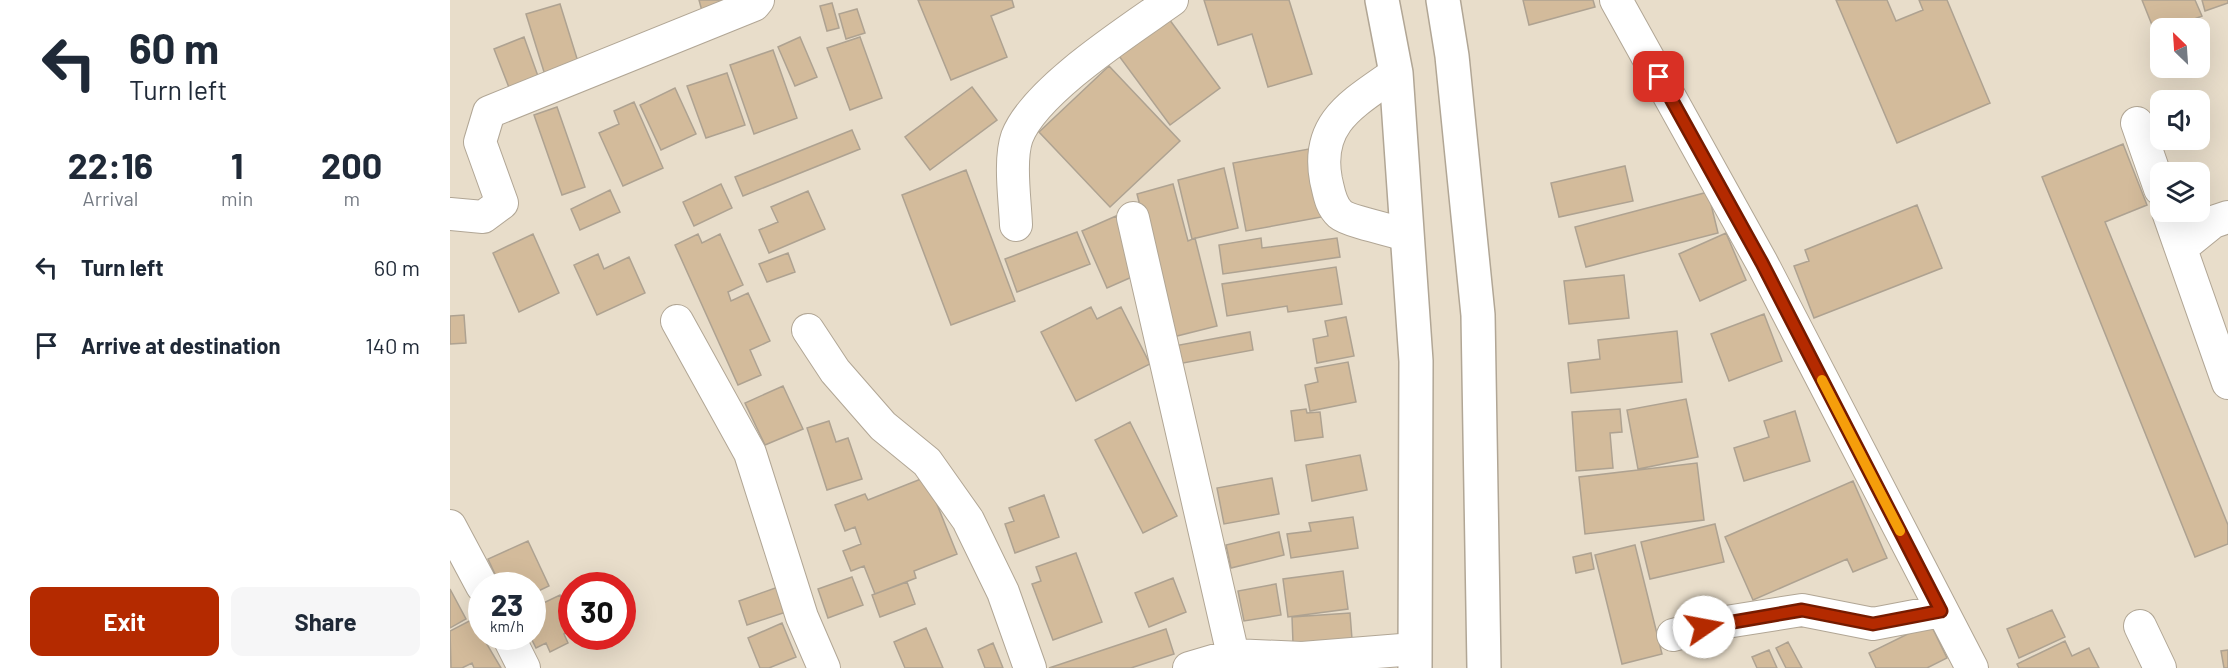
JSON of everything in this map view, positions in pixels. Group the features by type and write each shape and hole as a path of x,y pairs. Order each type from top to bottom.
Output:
{"highway":[{"path":"1382,0 1396,73 1416,362 1414,658"},
{"path":"1443,0 1452,56 1478,315 1484,668"}],"street":[{"path":"450,214 483,217 502,203 480,142 489,112 697,30 754,5 758,0"},
{"path":"1016,225 1014,170 1017,138 1038,104 1100,51 1172,0"},
{"path":"1616,0 1762,263 1972,668"},
{"path":"1396,73 1359,99 1331,127 1322,159 1330,199 1341,215 1407,235"},
{"path":"2137,123 2151,162"},
{"path":"2181,248 2213,222 2228,217"},
{"path":"1133,218 1233,656"},
{"path":"2172,222 2228,383"},
{"path":"676,321 750,453 802,617 824,668"},
{"path":"808,330 836,371 883,426 927,462 968,520 1003,592 1030,668"},
{"path":"450,526 475,572"},
{"path":"1673,635 1720,623 1802,610 1873,624 1941,611"},
{"path":"2140,626 2160,668"},
{"path":"515,650 524,668"},
{"path":"1189,668 1233,656 1414,658"}],"building":[{"path":"699,0 745,0 702,11"},
{"path":"918,0 1012,0 1014,7 991,16 1007,57 951,80"},
{"path":"1204,0 1289,0 1312,74 1268,87 1252,34 1218,45"},
{"path":"1523,0 1593,0 1595,7 1529,25"},
{"path":"1836,0 1887,0 1896,21 1923,10 1919,0 1947,0 1990,103 1897,143"},
{"path":"2142,0 2195,0 2202,16 2197,18 2150,18 2150,20"},
{"path":"2202,0 2228,0 2228,3 2205,11"},
{"path":"832,3 839,28 827,31 820,6"},
{"path":"560,4 579,65 545,75 526,14"},
{"path":"857,9 865,33 846,39 839,14"},
{"path":"1169,19 1220,88 1170,125 1119,56"},
{"path":"524,37 539,79 510,90 494,49"},
{"path":"800,37 817,77 795,86 778,47"},
{"path":"860,37 882,98 850,110 827,48"},
{"path":"773,50 797,118 754,134 730,65"},
{"path":"1109,66 1180,141 1110,207 1039,132"},
{"path":"727,73 745,125 706,138 687,86"},
{"path":"972,87 997,120 930,170 905,137"},
{"path":"675,88 696,134 661,150 640,105"},
{"path":"634,102 663,168 623,186 599,133 619,124 614,111"},
{"path":"557,107 585,187 562,195 534,115"},
{"path":"852,130 860,149 743,196 735,177"},
{"path":"2123,144 2147,205 2105,222 2228,525 2228,544 2195,557 2042,177"},
{"path":"1314,148 1327,216 1246,231 1233,163"},
{"path":"1625,166 1633,201 1559,217 1551,183"},
{"path":"1224,168 1238,228 1192,239 1178,180"},
{"path":"966,170 1015,301 951,325 902,195"},
{"path":"721,184 732,208 694,226 683,202"},
{"path":"1173,184 1188,241 1195,238 1217,326 1173,337 1137,194"},
{"path":"610,190 620,212 580,230 571,209"},
{"path":"808,191 825,229 769,253 759,230 778,222 771,207"},
{"path":"1708,192 1718,233 1586,267 1575,227"},
{"path":"1917,205 1942,268 1814,318 1794,266 1809,261 1805,250"},
{"path":"1116,216 1141,273 1107,288 1082,231"},
{"path":"1077,232 1090,264 1017,292 1005,259"},
{"path":"1726,233 1746,280 1700,301 1679,254"},
{"path":"533,234 559,293 519,312 493,253"},
{"path":"698,234 702,243 720,234 743,285 728,292 731,301 748,293 770,341 750,350 761,375 738,385 675,245"},
{"path":"1261,238 1262,248 1337,238 1340,257 1223,274 1219,245"},
{"path":"788,253 795,272 767,282 759,264"},
{"path":"598,254 604,269 629,257 645,293 597,315 574,265"},
{"path":"1336,267 1342,304 1288,312 1287,306 1227,316 1222,284"},
{"path":"1624,275 1629,318 1569,324 1564,281"},
{"path":"1091,307 1097,319 1121,307 1150,364 1076,401 1041,332"},
{"path":"1764,314 1782,361 1729,381 1711,334"},
{"path":"464,315 466,343 450,344 450,316"},
{"path":"1346,317 1354,356 1317,363 1313,339 1328,336 1325,321"},
{"path":"1677,331 1682,382 1571,393 1568,363 1600,359 1598,340"},
{"path":"1250,332 1253,350 1178,364 1174,346"},
{"path":"1348,362 1356,402 1310,411 1305,385 1318,382 1315,368"},
{"path":"783,386 803,429 765,445 745,403"},
{"path":"1686,399 1698,457 1638,469 1627,410"},
{"path":"1306,409 1307,413 1320,412 1323,437 1295,441 1291,411"},
{"path":"1620,409 1622,432 1610,433 1613,468 1576,471 1572,412"},
{"path":"1795,411 1810,461 1744,481 1734,448 1769,437 1764,421"},
{"path":"829,421 836,442 848,438 862,479 827,490 807,428"},
{"path":"1130,422 1177,516 1143,533 1095,440"},
{"path":"1360,455 1367,490 1312,501 1306,465"},
{"path":"1697,463 1704,520 1585,534 1579,477"},
{"path":"926,477 957,554 914,571 916,578 875,594 864,566 851,571 843,551 861,544 855,527 845,531 835,505 865,494 868,500"},
{"path":"1272,478 1279,514 1224,524 1217,488"},
{"path":"1853,481 1887,558 1853,572 1847,559 1753,600 1725,537"},
{"path":"1044,495 1059,537 1015,553 1005,524 1014,521 1009,508"},
{"path":"1353,517 1358,548 1291,558 1287,534 1311,531 1309,523"},
{"path":"1715,524 1724,562 1650,579 1641,542"},
{"path":"1279,532 1284,555 1231,568 1226,545"},
{"path":"528,541 542,572 494,572 488,559"},
{"path":"1635,545 1662,654 1622,664 1595,555"},
{"path":"1076,553 1102,622 1053,640 1032,584 1041,581 1036,567"},
{"path":"1591,553 1594,569 1576,573 1573,557"},
{"path":"1343,571 1348,609 1288,617 1283,579"},
{"path":"852,577 863,605 828,618 818,589"},
{"path":"1173,578 1186,612 1149,627 1135,593"},
{"path":"907,582 915,604 880,617 872,595"},
{"path":"1276,584 1281,615 1244,621 1238,591"},
{"path":"781,586 789,611 747,625 739,601"},
{"path":"450,589 466,619 450,628"},
{"path":"558,596 558,648 550,652 546,643 546,602"},
{"path":"2052,610 2065,637 2019,658 2007,629"},
{"path":"1350,613 1352,639 1293,643 1292,617"},
{"path":"468,622 468,650 490,650 501,668 474,668 472,663 462,668 451,668 450,631"},
{"path":"782,623 796,657 769,668 760,668 748,638"},
{"path":"1930,623 1947,658 1927,668 1876,668 1869,653"},
{"path":"926,628 943,668 905,668 894,642"},
{"path":"1166,629 1174,654 1131,668 1049,668"},
{"path":"2065,641 2072,656 2089,648 2099,668 2019,668 2017,664"},
{"path":"1788,642 1802,668 1786,668 1776,648"},
{"path":"993,643 1003,668 985,668 978,650"},
{"path":"1769,650 1777,668 1757,668 1752,657"},
{"path":"2228,650 2228,668 2224,668 2221,651"}],"slow traffic":[{"path":"1822,380 1900,531"}],"route":[{"path":"1659,77 1762,263 1941,611 1873,624 1802,610 1704,627"}]}
